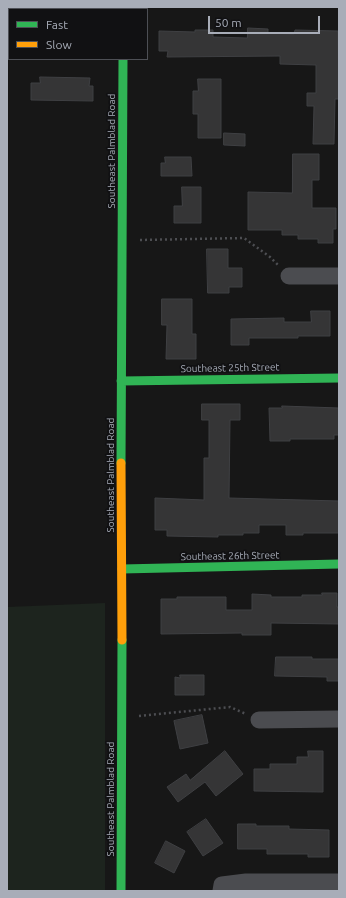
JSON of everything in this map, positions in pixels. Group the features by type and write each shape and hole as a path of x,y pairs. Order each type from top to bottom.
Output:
{"street":[{"name":"Southeast Palmblad Road","path":"121,891 121,381 123,60"},
{"path":"289,276 339,276"},
{"name":"Southeast 25th Street","path":"121,381 339,378"},
{"name":"Southeast 26th Street","path":"122,569 339,564"},
{"path":"259,720 339,720"},
{"path":"222,888 246,882 339,882"}],"path":[{"path":"123,240 244,238 270,257 289,276"},
{"path":"122,716 140,716 230,707 259,720"}],"shaded area":[{"path":"105,603 105,891 7,891 7,607"}],"building":[{"path":"248,28 268,29 268,33 294,34 295,30 338,31 339,99 335,99 334,144 313,144 314,106 307,106 307,93 316,93 316,65 280,64 280,56 167,57 168,51 159,51 159,31 195,32 195,30 213,30 213,37 247,38"},
{"path":"40,77 90,78 89,86 93,86 93,101 31,100 31,83 40,83"},
{"path":"198,79 221,79 221,138 198,138 198,114 193,114 193,91 198,91"},
{"path":"224,133 245,134 245,146 224,145"},
{"path":"293,154 319,154 319,180 312,180 312,208 336,208 336,229 333,229 333,243 318,243 318,239 298,239 298,235 282,235 282,230 248,230 248,192 292,193"},
{"path":"165,157 191,157 192,176 161,176 161,163 165,163"},
{"path":"182,187 201,187 201,223 174,223 174,206 182,206"},
{"path":"207,249 228,249 228,268 242,268 242,287 229,287 229,293 208,293"},
{"path":"162,299 192,299 192,334 196,334 196,359 166,359 167,325 162,325"},
{"path":"311,311 330,311 330,336 298,336 298,338 249,338 249,345 231,345 231,319 284,318 284,322 311,322"},
{"path":"202,404 240,404 240,420 230,420 229,498 339,501 339,533 303,533 303,535 286,535 286,525 259,525 259,533 243,533 243,535 218,535 218,537 167,536 167,530 155,530 155,498 204,500 204,458 209,458 209,420 202,420"},
{"path":"282,406 339,408 339,435 334,435 334,439 290,439 290,441 270,441 269,408 282,408"},
{"path":"322,593 337,593 339,624 271,623 271,635 242,635 242,633 161,634 161,599 177,599 177,597 226,597 226,610 252,610 252,594 271,595 271,597 302,597 302,595 322,595"},
{"path":"276,657 339,659 339,681 327,681 327,677 275,676"},
{"path":"180,675 204,675 204,695 175,695 175,677 180,678"},
{"path":"202,715 208,743 180,749 174,721"},
{"path":"225,751 243,774 216,796 205,782 178,802 167,787 186,774 190,780"},
{"path":"308,751 323,751 323,792 254,791 254,769 270,769 270,764 297,764 297,757 308,757"},
{"path":"206,819 223,843 203,856 187,832"},
{"path":"238,824 256,824 256,826 289,826 289,829 329,830 329,857 308,857 308,854 267,854 267,849 238,849"},
{"path":"166,841 185,851 174,873 155,863"}],"traffic: fast":[{"path":"121,463 123,60"},
{"path":"121,381 339,378"},
{"path":"122,569 339,564"},
{"path":"121,891 122,640"}],"traffic: slow":[{"path":"121,463 122,640"}]}
